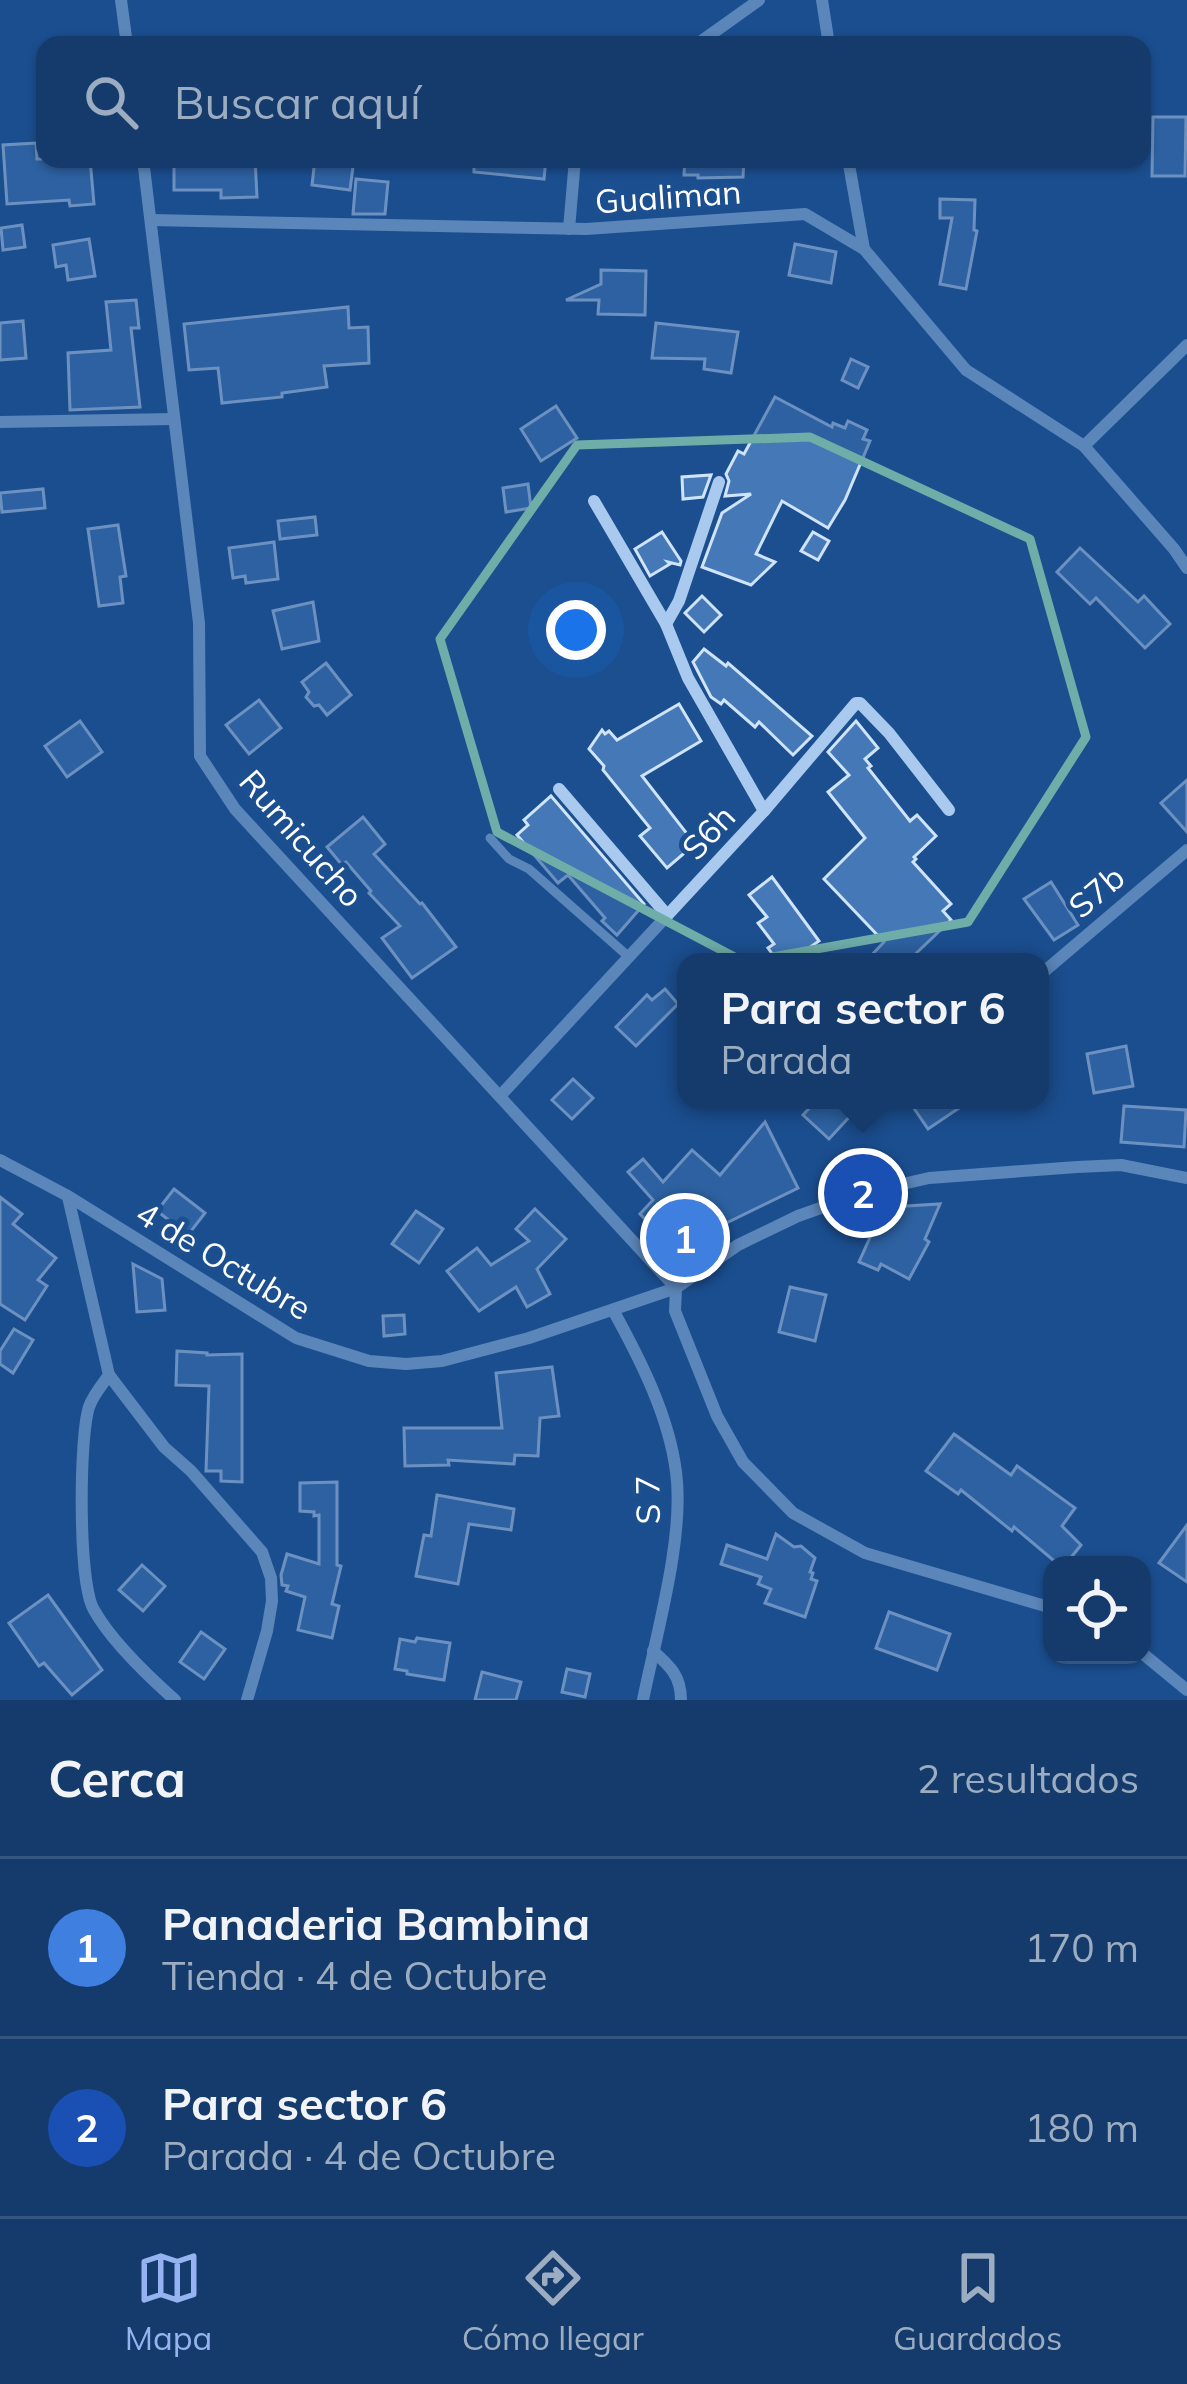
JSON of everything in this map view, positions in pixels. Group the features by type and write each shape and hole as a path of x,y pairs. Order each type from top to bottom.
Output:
{"street":[{"path":"121,0 126,36"},
{"path":"709,36 759,0"},
{"path":"822,0 828,36"},
{"name":"Rumicucho","path":"144,168 200,623 200,756 235,809 676,1288"},
{"path":"569,229 574,168"},
{"path":"850,168 864,249"},
{"name":"Gualiman","path":"151,220 569,229 805,214 864,249 966,370 1084,446 1187,568"},
{"path":"1084,446 1187,345"},
{"path":"0,422 174,419"},
{"path":"666,624 679,602 719,482"},
{"name":"S6h","path":"500,1096 764,811 688,678 666,624 594,501"},
{"path":"764,811 856,703 889,734 949,810"},
{"path":"559,789 667,915"},
{"name":"S7b","path":"1049,966 1187,850"},
{"name":"4 de Octubre","path":"0,1160 68,1196 296,1338 369,1361 406,1364 442,1361 530,1338 676,1288 739,1245 798,1216 862,1193 929,1178 1121,1165 1187,1178"},
{"path":"68,1196 110,1376 164,1447 262,1552 272,1601 247,1700"},
{"path":"676,1288 675,1311 717,1416 742,1462 793,1513 866,1553 1043,1605"},
{"name":"S 7","path":"613,1310 632,1343 668,1433 677,1476 675,1540 643,1700"},
{"path":"110,1376 89,1407 86,1431 82,1505 87,1592 92,1609 113,1635 176,1700"},
{"path":"653,1651 680,1682 681,1700"},
{"path":"1151,1660 1187,1690"}],"lane":[{"path":"490,838 629,957"}],"highlighted area":[{"path":"810,437 1030,539 1086,737 968,922 744,962 497,832 440,639 577,445"}],"building":[{"path":"1153,117 1186,117 1185,176 1152,176"},
{"path":"36,143 36,168 91,168 94,204 70,206 69,200 7,204 3,145"},
{"path":"174,168 255,168 257,197 221,198 221,190 174,190"},
{"path":"314,168 353,168 350,190 312,185"},
{"path":"474,168 545,168 544,179 474,172"},
{"path":"684,168 744,168 743,177 684,175"},
{"path":"356,179 388,182 385,214 353,214"},
{"path":"940,199 975,200 977,231 966,289 940,284 952,218 940,218"},
{"path":"22,225 25,247 3,250 1,228"},
{"path":"89,239 95,276 68,280 66,265 56,267 53,245"},
{"path":"795,244 836,252 831,283 789,275"},
{"path":"601,270 646,271 645,315 598,314 599,300 566,300 601,284"},
{"path":"136,300 139,328 131,328 140,407 70,410 68,353 111,350 106,302"},
{"path":"348,307 349,328 368,327 369,363 324,366 327,387 222,403 218,368 189,370 184,324"},
{"path":"23,321 26,358 0,360 0,323"},
{"path":"656,323 738,332 731,373 704,369 705,359 652,358"},
{"path":"851,359 868,367 858,388 842,380"},
{"path":"775,397 832,427 833,423 845,428 848,421 867,430 863,439 870,441 828,528 782,501 756,554 775,562 751,585 702,567 722,513 751,494 725,496 726,474 738,451 744,454"},
{"path":"556,406 577,438 541,461 521,429"},
{"path":"711,475 703,497 683,499 682,477"},
{"path":"528,484 531,508 506,512 503,488"},
{"path":"43,489 45,508 2,512 0,493"},
{"path":"315,517 317,535 280,539 278,521"},
{"path":"118,525 126,576 120,577 123,603 99,606 88,529"},
{"path":"662,532 680,565 668,562 650,576 635,549"},
{"path":"813,532 829,541 818,560 801,551"},
{"path":"274,542 278,579 246,583 245,576 233,578 229,548"},
{"path":"1080,548 1138,602 1144,596 1170,624 1145,648 1096,598 1090,604 1057,572"},
{"path":"702,596 721,615 704,632 685,613"},
{"path":"313,602 319,641 282,649 273,611"},
{"path":"704,649 728,663 812,736 793,755 759,722 755,727 724,700 721,704 711,697 693,662"},
{"path":"326,663 351,695 327,715 306,697 309,692 302,682"},
{"path":"259,700 281,728 249,754 226,725"},
{"path":"679,704 701,741 642,776 695,844 667,868 640,836 650,828 589,749 602,730 617,740"},
{"path":"80,721 102,752 67,777 45,746"},
{"path":"856,721 878,748 865,759 868,768 910,821 917,815 936,836 913,862 951,904 943,911 951,920 916,953 874,953 884,942 824,879 865,838 828,792 849,775 828,752"},
{"path":"1187,780 1187,832 1161,803"},
{"path":"551,796 644,904 617,935 568,875 558,883 517,835 528,825 524,820"},
{"path":"363,817 385,844 374,854 456,947 412,978 382,938 400,926 346,862 342,865 327,847"},
{"path":"772,877 819,941 802,953 772,953 768,948 774,944 758,923 767,917 749,895"},
{"path":"1051,882 1078,925 1054,940 1024,899"},
{"path":"665,989 677,1005 636,1046 616,1027 647,995 652,1000"},
{"path":"1126,1046 1133,1086 1094,1093 1087,1054"},
{"path":"573,1079 593,1098 572,1119 552,1100"},
{"path":"1124,1106 1186,1110 1184,1147 1121,1142"},
{"path":"809,1109 857,1109 829,1139 803,1115"},
{"path":"914,1109 958,1109 928,1129"},
{"path":"765,1122 798,1188 669,1251 640,1214 653,1200 628,1172 643,1159 663,1182 692,1150 720,1175"},
{"path":"174,1189 205,1213 188,1235 157,1211"},
{"path":"0,1197 22,1214 13,1224 56,1258 38,1280 47,1286 25,1320 0,1304"},
{"path":"940,1204 925,1239 929,1242 909,1279 881,1264 878,1270 859,1262 876,1224 882,1227 890,1207"},
{"path":"535,1209 566,1239 537,1269 550,1294 527,1307 516,1287 479,1311 447,1271 477,1248 491,1265 529,1241 516,1229"},
{"path":"416,1211 443,1229 419,1263 392,1244"},
{"path":"133,1264 162,1279 165,1310 137,1312"},
{"path":"790,1287 826,1295 815,1341 779,1332"},
{"path":"404,1315 405,1334 384,1336 383,1316"},
{"path":"14,1329 33,1340 13,1373 0,1364 0,1351"},
{"path":"177,1351 242,1354 242,1482 221,1481 221,1471 206,1471 209,1386 176,1385"},
{"path":"552,1367 559,1416 540,1418 538,1456 515,1455 514,1464 448,1460 449,1465 405,1466 404,1428 502,1428 496,1373"},
{"path":"954,1434 1011,1475 1017,1466 1075,1508 1062,1526 1081,1545 1072,1556 1048,1556 961,1490 958,1494 926,1471"},
{"path":"337,1482 337,1565 341,1566 332,1604 339,1606 332,1638 298,1630 305,1597 286,1591 281,1575 287,1554 319,1564 319,1515 300,1511 300,1483"},
{"path":"437,1495 514,1509 511,1530 469,1524 458,1584 416,1576 424,1535 431,1536"},
{"path":"1187,1525 1187,1582 1159,1563"},
{"path":"776,1534 815,1558 810,1572 817,1581 805,1617 765,1603 771,1589 758,1584 761,1577 721,1564 727,1545 767,1559"},
{"path":"142,1565 165,1586 143,1611 119,1590"},
{"path":"48,1595 102,1670 72,1695 44,1663 39,1666 9,1623"},
{"path":"889,1612 950,1634 937,1670 876,1648"},
{"path":"201,1632 225,1649 204,1679 180,1662"},
{"path":"417,1638 450,1643 444,1680 395,1669 400,1639 415,1642"},
{"path":"567,1669 590,1674 585,1697 562,1692"},
{"path":"482,1672 521,1682 516,1700 475,1700"}],"place":[{"name":"Para sector 6","path":"863,1193"},
{"name":"Panaderia Bambina","path":"685,1238"}]}
